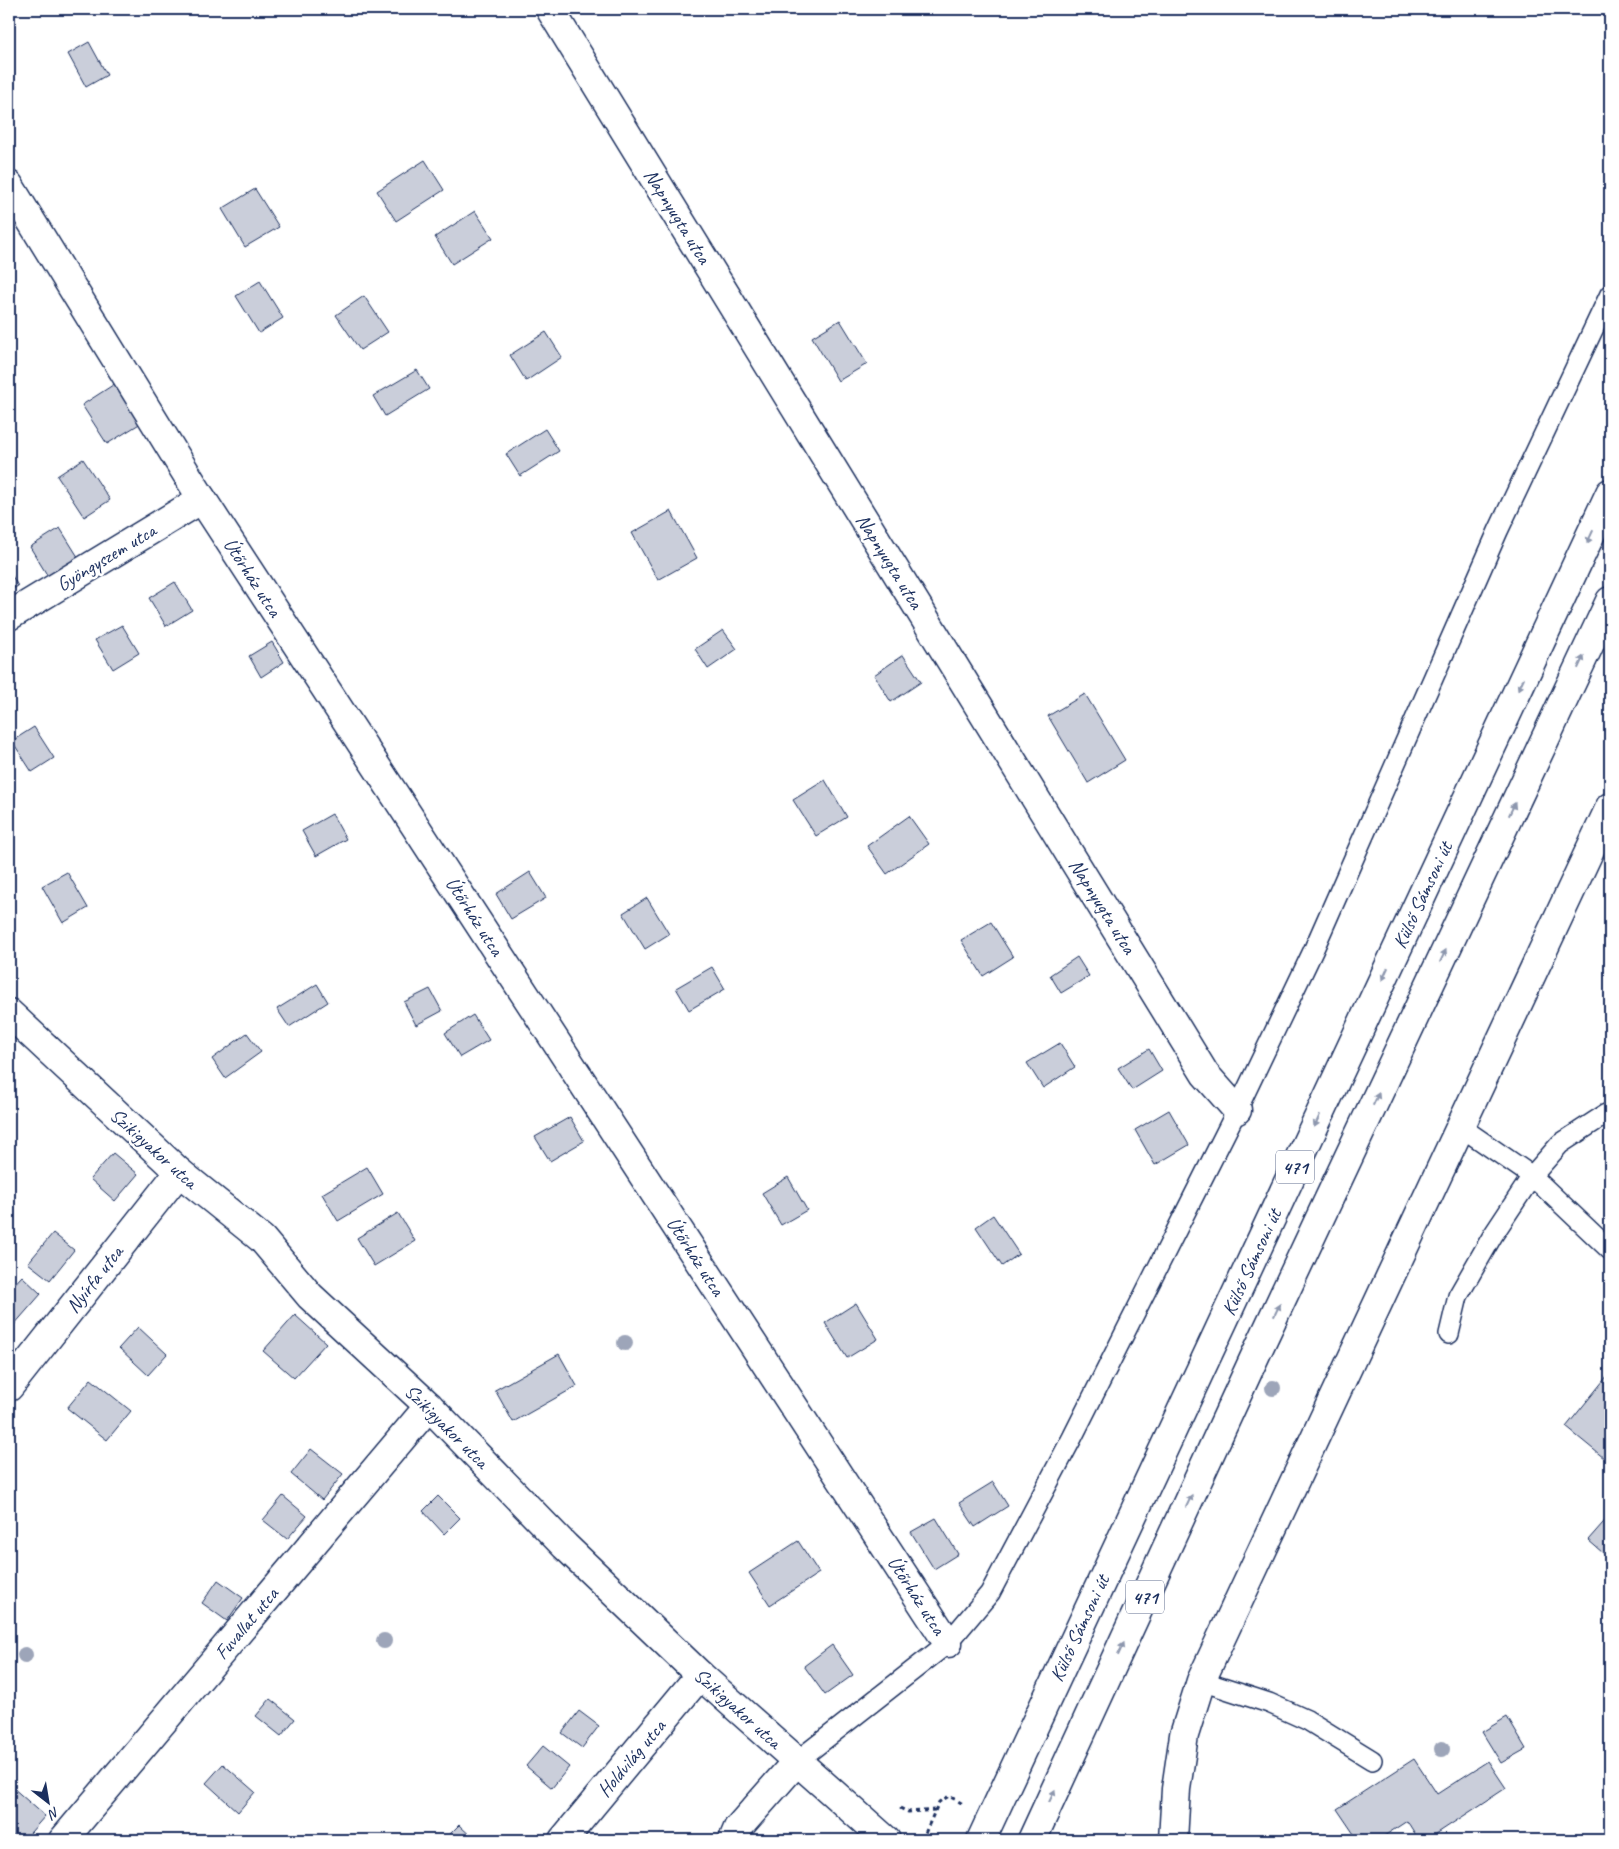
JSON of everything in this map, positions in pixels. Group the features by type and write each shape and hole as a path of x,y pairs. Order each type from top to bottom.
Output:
{"street":[{"name":"Napnyugta utca","path":"550,9 1206,1074 1237,1110"},
{"name":"Útőrház utca","path":"9,185 202,499 948,1643"},
{"name":"Külső Sámsoni út","path":"981,1840 1610,493"},
{"name":"Gyöngyszem utca","path":"9,616 202,499"},
{"name":"471","path":"1032,1840 1256,1354 1610,601"},
{"path":"1173,1840 1176,1789 1184,1735 1201,1681 1412,1234 1610,807"},
{"name":"Szikigyakor utca","path":"9,1013 178,1172 262,1239 310,1296 429,1406 565,1546 700,1675 886,1840"},
{"name":"Nyírfa utca","path":"9,1387 178,1172"},
{"name":"Fuvallat utca","path":"63,1840 429,1406"},
{"name":"Holdvilág utca","path":"563,1840 700,1675"},
{"path":"734,1840 738,1828 797,1761"}],"lane":[{"path":"797,1761 948,1643 990,1593 1072,1438 1237,1110 1313,950 1498,532 1610,294"},
{"path":"1449,1334 1458,1296 1532,1176 1560,1144 1606,1114"},
{"path":"1460,1127 1532,1176 1610,1250"},
{"path":"1201,1681 1269,1702 1307,1720 1372,1760"}],"building":[{"path":"89,42 107,75 86,87 68,54"},
{"path":"425,160 444,190 396,221 377,191"},
{"path":"255,189 279,227 245,247 222,209"},
{"path":"475,211 493,238 452,264 435,237"},
{"path":"260,281 283,318 259,333 236,296"},
{"path":"364,296 388,332 360,350 336,315"},
{"path":"840,320 867,364 838,381 812,337"},
{"path":"546,332 562,357 526,381 510,355"},
{"path":"417,370 429,389 385,416 373,396"},
{"path":"116,383 141,423 107,444 82,405"},
{"path":"545,429 559,451 520,476 506,454"},
{"path":"83,459 110,500 84,517 57,476"},
{"path":"671,511 697,558 658,580 632,533"},
{"path":"60,528 80,560 49,578 30,547"},
{"path":"9,571 18,586 9,591"},
{"path":"175,582 192,610 166,626 149,598"},
{"path":"122,625 139,653 113,669 95,640"},
{"path":"723,630 737,649 708,669 695,649"},
{"path":"272,642 284,662 261,677 249,656"},
{"path":"903,655 921,682 891,702 874,675"},
{"path":"1085,694 1125,760 1088,783 1048,716"},
{"path":"34,727 54,758 32,772 12,741"},
{"path":"825,780 847,817 816,836 793,800"},
{"path":"332,814 346,839 316,856 302,831"},
{"path":"909,816 929,844 887,874 867,846"},
{"path":"67,872 88,908 63,923 42,886"},
{"path":"530,872 546,898 511,919 496,894"},
{"path":"647,898 669,934 645,949 623,913"},
{"path":"991,922 1013,957 983,976 961,940"},
{"path":"1077,957 1089,976 1061,993 1050,975"},
{"path":"712,967 725,989 689,1010 676,988"},
{"path":"317,984 328,1002 289,1027 277,1009"},
{"path":"430,989 442,1011 416,1025 404,1002"},
{"path":"473,1015 489,1040 460,1057 445,1033"},
{"path":"247,1033 261,1052 225,1078 212,1059"},
{"path":"1060,1043 1075,1067 1043,1088 1027,1063"},
{"path":"1149,1049 1162,1071 1132,1090 1118,1068"},
{"path":"1169,1110 1189,1145 1155,1165 1135,1130"},
{"path":"570,1117 584,1141 550,1161 535,1137"},
{"path":"113,1153 138,1174 115,1201 90,1179"},
{"path":"367,1167 383,1194 338,1221 322,1194"},
{"path":"788,1177 807,1210 781,1225 762,1193"},
{"path":"398,1213 415,1241 374,1266 357,1238"},
{"path":"993,1215 1019,1254 1002,1266 976,1227"},
{"path":"53,1233 74,1250 50,1280 28,1263"},
{"path":"22,1276 41,1294 13,1326 9,1322 9,1290"},
{"path":"856,1303 878,1339 847,1358 825,1323"},
{"path":"295,1315 326,1343 294,1378 263,1351"},
{"path":"138,1327 167,1354 148,1375 119,1348"},
{"path":"559,1354 577,1386 513,1422 495,1390"},
{"path":"1608,1375 1610,1377 1610,1463 1566,1427"},
{"path":"91,1379 131,1411 107,1440 67,1408"},
{"path":"311,1449 343,1474 322,1500 291,1474"},
{"path":"993,1482 1008,1506 975,1527 959,1503"},
{"path":"283,1496 307,1516 287,1539 263,1520"},
{"path":"438,1496 460,1518 444,1534 423,1511"},
{"path":"1610,1515 1610,1559 1588,1540"},
{"path":"936,1518 958,1554 934,1569 911,1532"},
{"path":"798,1541 819,1573 770,1605 749,1573"},
{"path":"218,1580 243,1598 227,1621 202,1603"},
{"path":"832,1645 853,1675 825,1695 804,1666"},
{"path":"270,1699 295,1719 281,1736 256,1716"},
{"path":"579,1711 599,1726 582,1748 562,1733"},
{"path":"1507,1717 1526,1749 1501,1763 1482,1732"},
{"path":"543,1746 569,1767 552,1788 526,1766"},
{"path":"1414,1759 1437,1794 1488,1761 1506,1788 1427,1840 1419,1840 1407,1821 1378,1840 1358,1840 1337,1809"},
{"path":"223,1764 255,1792 238,1812 206,1783"},
{"path":"12,1787 45,1816 24,1840 18,1840 9,1832 9,1791"},
{"path":"459,1825 475,1840 444,1840"}]}
